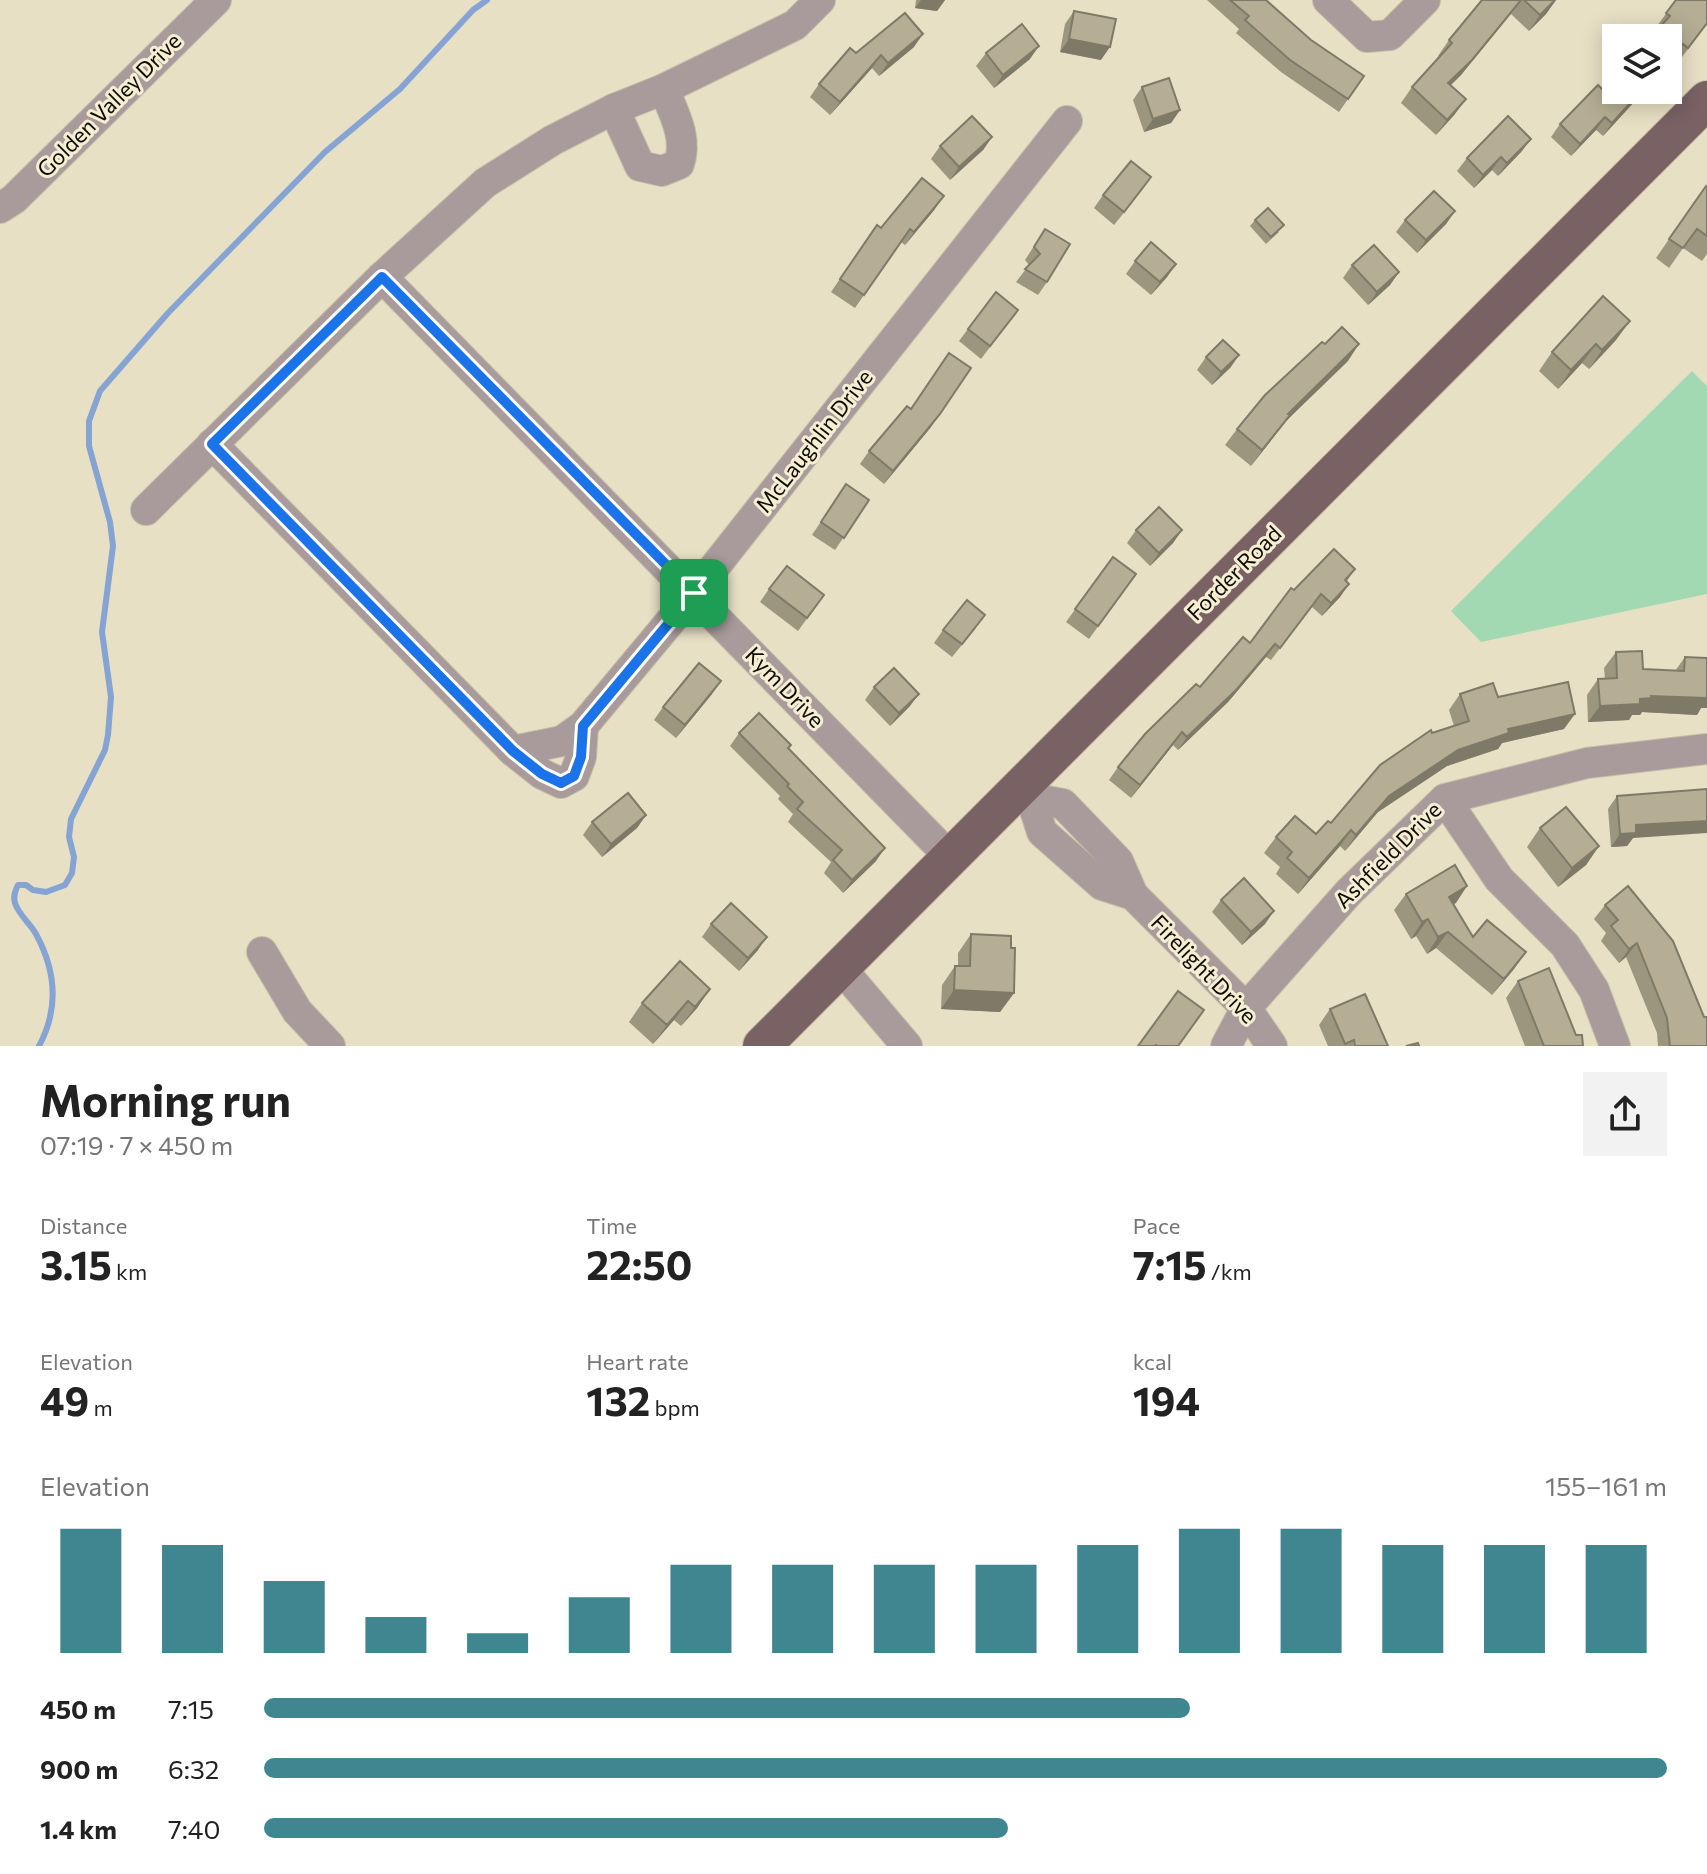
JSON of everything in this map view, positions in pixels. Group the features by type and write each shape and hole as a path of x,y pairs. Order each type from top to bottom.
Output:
{"main road":[{"name":"Forder Road","path":"762,1046 951,858 1026,792 1707,100"}],"street":[{"name":"Golden Valley Drive","path":"0,208 14,199 216,0"},
{"path":"146,510 382,277 485,183 553,140 795,25 820,0"},
{"path":"1328,0 1367,37 1390,35 1425,0"},
{"path":"614,109 640,166 662,171 679,164 684,149 664,89"},
{"name":"McLaughlin Drive","path":"513,751 562,741 583,726 694,593 1067,121"},
{"name":"Kym Drive","path":"382,277 951,858"},
{"path":"212,444 513,751 542,774 561,783 574,776 581,757 583,726"},
{"name":"Ashfield Drive","path":"1226,1046 1246,1008 1349,892 1445,799 1587,763 1707,749"},
{"name":"Firelight Drive","path":"1026,792 1063,804 1118,861 1133,895 1246,1008 1272,1046"},
{"path":"1445,799 1499,879 1565,945 1594,990 1615,1046"},
{"path":"262,952 297,1011 330,1046"},
{"path":"840,967 907,1046"}],"green space":[{"path":"1692,371 1707,386 1707,594 1481,642 1451,611"}],"building":[{"path":"1230,0 1266,0 1311,40 1364,76 1348,99 1290,60 1245,20 1249,16"},
{"path":"1482,0 1521,0 1472,60 1448,83 1466,99 1447,120 1412,87 1452,43 1449,40"},
{"path":"1524,0 1555,0 1540,15"},
{"path":"1676,0 1707,0 1707,23 1688,48 1682,45 1682,24 1663,24 1670,16 1666,13"},
{"path":"1074,11 1116,19 1110,47 1069,39"},
{"path":"905,13 923,34 888,63 881,55 840,102 819,84 850,48 856,53"},
{"path":"1022,24 1039,46 1003,75 986,53"},
{"path":"1169,78 1180,110 1153,119 1142,87"},
{"path":"1598,85 1602,89 1602,104 1629,104 1612,123 1605,117 1580,144 1560,124"},
{"path":"972,116 992,137 959,167 940,146"},
{"path":"1508,116 1531,139 1507,163 1501,157 1483,175 1467,158"},
{"path":"1131,161 1151,177 1124,212 1103,195"},
{"path":"922,178 944,196 914,232 910,229 864,295 840,279 877,225 881,228"},
{"path":"1706,186 1707,236 1697,229 1683,248 1669,239"},
{"path":"1434,191 1455,211 1426,240 1405,220"},
{"path":"1268,208 1284,225 1271,237 1255,220"},
{"path":"1045,229 1070,244 1047,282 1025,269 1040,254 1034,247"},
{"path":"1151,242 1176,264 1160,282 1135,261"},
{"path":"1374,245 1399,272 1377,292 1352,265"},
{"path":"996,292 1018,310 990,346 968,329"},
{"path":"1603,296 1630,321 1602,350 1596,344 1571,370 1552,352"},
{"path":"1342,327 1359,344 1288,414 1262,450 1237,429 1265,395"},
{"path":"1223,340 1239,355 1221,372 1206,357"},
{"path":"949,353 971,368 940,414 893,471 869,451 907,406 911,409"},
{"path":"846,484 869,500 844,538 821,522"},
{"path":"1159,507 1182,530 1159,553 1136,530"},
{"path":"1334,549 1355,569 1345,580 1349,584 1331,603 1321,594 1280,648 1275,644 1237,689 1187,737 1182,732 1140,785 1118,767 1145,734 1196,684 1200,687 1243,637 1250,643 1291,588 1294,590"},
{"path":"1113,557 1136,574 1098,626 1075,609"},
{"path":"787,566 824,595 807,618 769,589"},
{"path":"967,600 985,615 962,644 943,630"},
{"path":"1642,651 1643,669 1684,671 1685,657 1707,658 1707,698 1651,696 1640,699 1640,704 1600,706 1598,679 1617,678 1616,652"},
{"path":"699,663 721,681 685,725 663,707"},
{"path":"894,668 919,694 899,713 874,687"},
{"path":"1568,682 1575,714 1508,729 1509,733 1458,750 1389,796 1356,835 1351,830 1309,878 1287,858 1292,852 1276,837 1295,816 1316,834 1328,821 1331,823 1380,765 1431,730 1432,733 1469,721 1460,694 1493,683 1498,697"},
{"path":"759,713 791,745 788,748 885,848 852,880 833,860 842,850 797,809 803,802 739,733"},
{"path":"1707,789 1707,821 1636,825 1636,833 1620,834 1617,796"},
{"path":"628,793 646,815 611,844 592,822"},
{"path":"1566,807 1599,846 1572,868 1540,828"},
{"path":"1455,865 1467,886 1449,897 1473,937 1487,920 1526,952 1504,979 1448,932 1438,937 1428,919 1422,922 1406,894"},
{"path":"1244,878 1274,911 1251,932 1221,900"},
{"path":"1628,886 1673,941 1704,1017 1707,1017 1707,1046 1670,1046 1667,1018 1637,943 1629,949 1611,926 1618,920 1605,905"},
{"path":"731,903 767,937 748,958 711,924"},
{"path":"971,934 1011,936 1011,948 1015,948 1014,993 954,990 955,966 970,966"},
{"path":"680,961 710,989 695,1007 688,1001 667,1025 642,1003"},
{"path":"1549,968 1576,1035 1582,1035 1583,1046 1544,1046 1518,981"},
{"path":"1178,991 1204,1010 1178,1046 1138,1046"},
{"path":"1365,994 1388,1046 1355,1046 1354,1040 1345,1044 1330,1009"}],"waterway":[{"path":"39,1046 50,1018 51,976 43,948 21,915 14,900 15,894 18,885 46,892 65,885 72,873 74,857 69,837 71,819 105,750 108,735 111,697 102,632 113,546 110,522 89,446 89,421 100,391 168,313 325,152 400,89 473,10 487,0"}],"route":[{"path":"382,277 694,593 583,726 581,757 574,776 561,783 542,774 513,751 212,444 382,277"}]}
